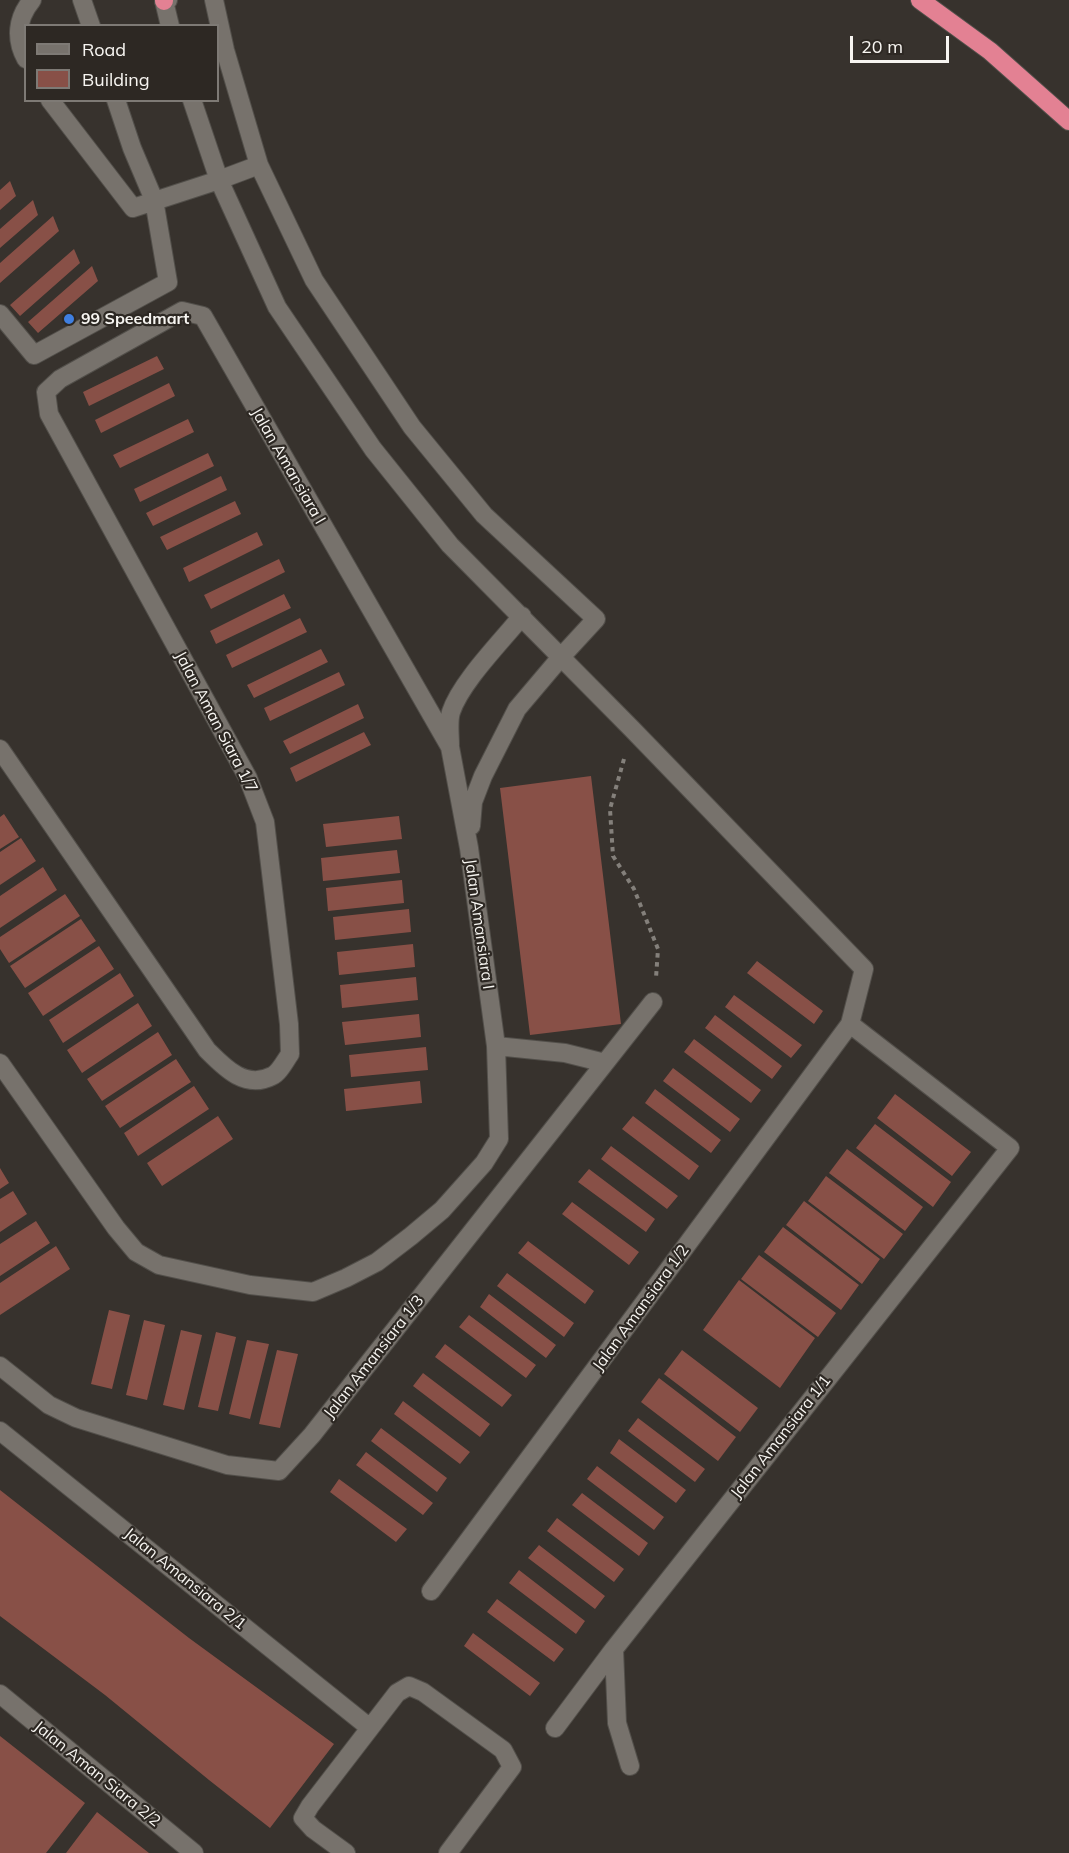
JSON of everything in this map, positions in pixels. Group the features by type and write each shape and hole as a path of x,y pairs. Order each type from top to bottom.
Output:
{"highway":[{"path":"920,0 990,51 1069,121"}],"street":[{"path":"24,55 21,50 18,27 26,7 32,0"},
{"path":"82,0 90,24"},
{"path":"166,0 170,24"},
{"path":"214,0 225,50 259,165 314,280 412,428 484,515 596,619 517,709 483,776 473,802 469,848"},
{"path":"52,102 133,208 259,165"},
{"path":"0,314 34,355 168,282 154,200 132,148 117,102"},
{"path":"193,102 219,180 277,307 373,450 450,545 522,616 864,969 850,1024"},
{"name":"Jalan Aman Siara 1/7","path":"0,749 207,1050 231,1073 255,1081 274,1076 290,1054 266,822 248,778 49,414 46,392 60,379 182,311 203,316"},
{"name":"Jalan Amansiara I","path":"0,1063 116,1228 136,1252 159,1265 250,1285 313,1292 377,1262 442,1210 489,1155 499,1139 496,1046 469,848 450,747 203,316"},
{"path":"450,747 450,715 456,700 522,616"},
{"name":"Jalan Amansiara 1/3","path":"0,1366 49,1405 76,1418 227,1465 279,1471 312,1436 653,1002"},
{"name":"Jalan Amansiara 1/1","path":"555,1728 614,1649 1010,1148 850,1024"},
{"name":"Jalan Amansiara 1/2","path":"431,1591 850,1024"},
{"path":"496,1046 565,1053 605,1063"},
{"name":"Jalan Amansiara 2/1","path":"0,1431 370,1728"},
{"path":"614,1649 617,1724 630,1766"},
{"path":"346,1853 313,1829 303,1818 397,1693 409,1686 423,1692 504,1750 512,1767 448,1853"},
{"name":"Jalan Aman Siara 2/2","path":"0,1694 194,1853"}],"path":[{"path":"632,729 610,810 613,856 634,889 658,949 653,1002"}],"building":[{"path":"10,181 16,196 0,210 0,190"},
{"path":"33,200 38,215 0,248 0,229"},
{"path":"53,216 59,231 0,283 0,263"},
{"path":"74,249 80,263 20,316 10,305"},
{"path":"92,266 98,281 38,333 28,322"},
{"path":"157,356 164,369 89,406 83,392"},
{"path":"169,383 175,396 101,433 95,420"},
{"path":"188,419 194,432 120,468 113,455"},
{"path":"208,453 214,466 140,502 134,489"},
{"path":"221,476 227,490 153,526 146,513"},
{"path":"235,501 241,514 167,550 160,537"},
{"path":"257,532 263,545 189,582 183,568"},
{"path":"279,559 285,572 211,609 204,595"},
{"path":"284,594 291,608 216,644 210,631"},
{"path":"300,618 307,632 232,668 226,655"},
{"path":"321,649 328,662 254,698 247,685"},
{"path":"339,672 345,685 270,721 264,708"},
{"path":"358,704 364,718 290,754 283,741"},
{"path":"364,732 371,745 296,782 290,768"},
{"path":"591,776 621,1024 530,1035 500,788"},
{"path":"4,814 19,837 0,849 0,817"},
{"path":"399,816 402,839 326,847 323,824"},
{"path":"21,838 36,861 0,885 0,852"},
{"path":"397,850 400,873 323,881 321,858"},
{"path":"43,867 57,890 0,928 0,896"},
{"path":"402,880 404,903 328,911 326,888"},
{"path":"65,894 80,916 9,963 0,949 0,937"},
{"path":"409,909 411,932 335,940 333,917"},
{"path":"81,919 96,941 25,988 10,966"},
{"path":"413,944 415,967 339,975 337,952"},
{"path":"99,946 114,969 43,1016 28,993"},
{"path":"757,961 823,1011 814,1024 747,973"},
{"path":"120,973 134,996 63,1043 49,1020"},
{"path":"416,977 418,1000 342,1008 340,985"},
{"path":"734,995 802,1045 791,1058 725,1007"},
{"path":"138,1003 152,1026 82,1073 67,1050"},
{"path":"419,1014 421,1037 345,1045 342,1022"},
{"path":"715,1015 782,1066 772,1079 705,1028"},
{"path":"158,1032 172,1055 102,1101 87,1079"},
{"path":"694,1039 761,1090 751,1103 684,1052"},
{"path":"426,1047 428,1070 351,1077 349,1055"},
{"path":"176,1059 191,1082 120,1128 105,1106"},
{"path":"673,1068 740,1119 730,1132 663,1081"},
{"path":"420,1081 422,1103 346,1111 344,1089"},
{"path":"194,1086 209,1109 138,1156 124,1133"},
{"path":"655,1089 721,1140 711,1153 645,1103"},
{"path":"895,1094 971,1152 952,1176 877,1118"},
{"path":"218,1116 233,1139 162,1186 147,1163"},
{"path":"633,1116 699,1166 689,1180 622,1129"},
{"path":"875,1124 951,1182 933,1207 856,1148"},
{"path":"611,1146 678,1196 667,1209 601,1159"},
{"path":"847,1149 923,1207 905,1231 829,1173"},
{"path":"0,1168 9,1183 0,1189"},
{"path":"589,1169 655,1219 646,1232 578,1182"},
{"path":"826,1176 903,1234 884,1259 808,1201"},
{"path":"13,1191 27,1214 0,1232 0,1199"},
{"path":"804,1201 880,1259 862,1284 786,1225"},
{"path":"572,1202 639,1252 629,1265 562,1214"},
{"path":"36,1221 50,1243 0,1276 0,1244"},
{"path":"783,1227 859,1285 841,1310 764,1252"},
{"path":"528,1241 594,1291 585,1304 518,1253"},
{"path":"56,1246 70,1269 0,1315 0,1283"},
{"path":"759,1255 836,1313 818,1337 741,1279"},
{"path":"507,1273 574,1323 564,1337 497,1286"},
{"path":"739,1280 815,1338 780,1388 703,1330"},
{"path":"489,1294 556,1345 546,1358 480,1307"},
{"path":"109,1310 130,1315 112,1389 91,1384"},
{"path":"469,1315 536,1365 526,1378 459,1327"},
{"path":"144,1320 165,1325 147,1400 126,1395"},
{"path":"181,1330 202,1335 184,1410 163,1405"},
{"path":"216,1332 236,1337 218,1411 198,1407"},
{"path":"247,1340 269,1344 250,1419 229,1414"},
{"path":"445,1344 512,1395 502,1407 435,1357"},
{"path":"277,1350 298,1354 280,1428 259,1424"},
{"path":"682,1350 758,1408 740,1432 664,1374"},
{"path":"423,1373 490,1424 480,1437 413,1386"},
{"path":"659,1378 736,1437 718,1461 641,1402"},
{"path":"403,1401 470,1452 460,1464 394,1414"},
{"path":"638,1418 705,1469 695,1482 628,1431"},
{"path":"381,1428 447,1478 437,1492 371,1441"},
{"path":"619,1439 686,1490 676,1503 610,1453"},
{"path":"366,1452 433,1503 423,1515 356,1465"},
{"path":"597,1466 664,1517 654,1530 587,1479"},
{"path":"339,1479 407,1529 396,1542 330,1492"},
{"path":"0,1490 189,1638 334,1744 270,1828 105,1695 0,1616"},
{"path":"582,1493 648,1543 639,1556 572,1505"},
{"path":"557,1518 624,1569 614,1582 547,1531"},
{"path":"539,1545 605,1596 595,1609 528,1558"},
{"path":"519,1570 585,1621 576,1634 509,1583"},
{"path":"497,1599 564,1649 554,1662 487,1612"},
{"path":"473,1633 540,1683 530,1696 464,1646"},
{"path":"0,1736 85,1803 46,1853 0,1853"},
{"path":"97,1812 126,1835 149,1853 66,1853"}],"place":[{"name":"99 Speedmart","path":"69,319"}]}
